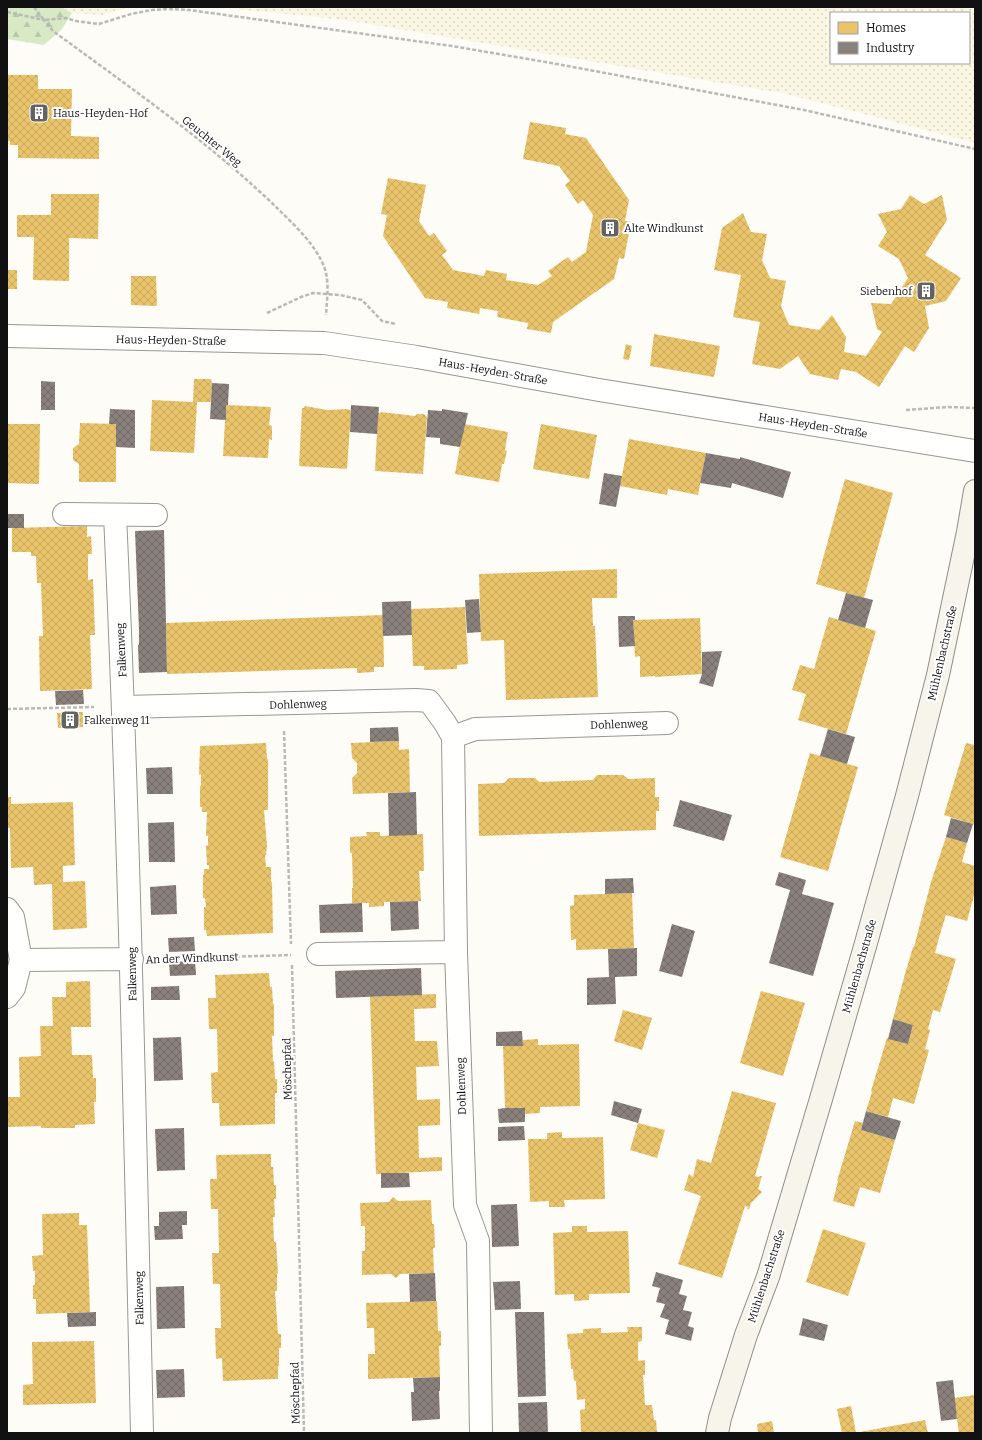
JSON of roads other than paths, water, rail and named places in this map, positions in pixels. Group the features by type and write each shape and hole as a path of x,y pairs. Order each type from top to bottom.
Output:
{"street":[{"name":"Haus-Heyden-Straße","path":"7,336 324,343 417,357 599,390 975,451"},
{"name":"Mühlenbachstraße","path":"717,1433 720,1418 746,1335 768,1277 819,1106 905,803 938,675 968,532 975,491"},
{"path":"64,514 156,515"},
{"name":"Falkenweg","path":"115,515 124,707 132,959 142,1433"},
{"name":"Dohlenweg","path":"124,707 416,700 429,701 453,737 456,952 465,1205 478,1241 481,1433"},
{"name":"Dohlenweg","path":"453,737 475,729 667,723"},
{"path":"7,909 13,917 21,960 14,988 7,997"},
{"path":"318,954 456,952"},
{"name":"An der Windkunst","path":"21,960 132,959"}],"place":[{"name":"Haus-Heyden-Hof","path":"39,113"},
{"name":"Alte Windkunst","path":"610,228"},
{"name":"Siebenhof","path":"926,291"},
{"name":"Falkenweg 11","path":"70,720"}]}
